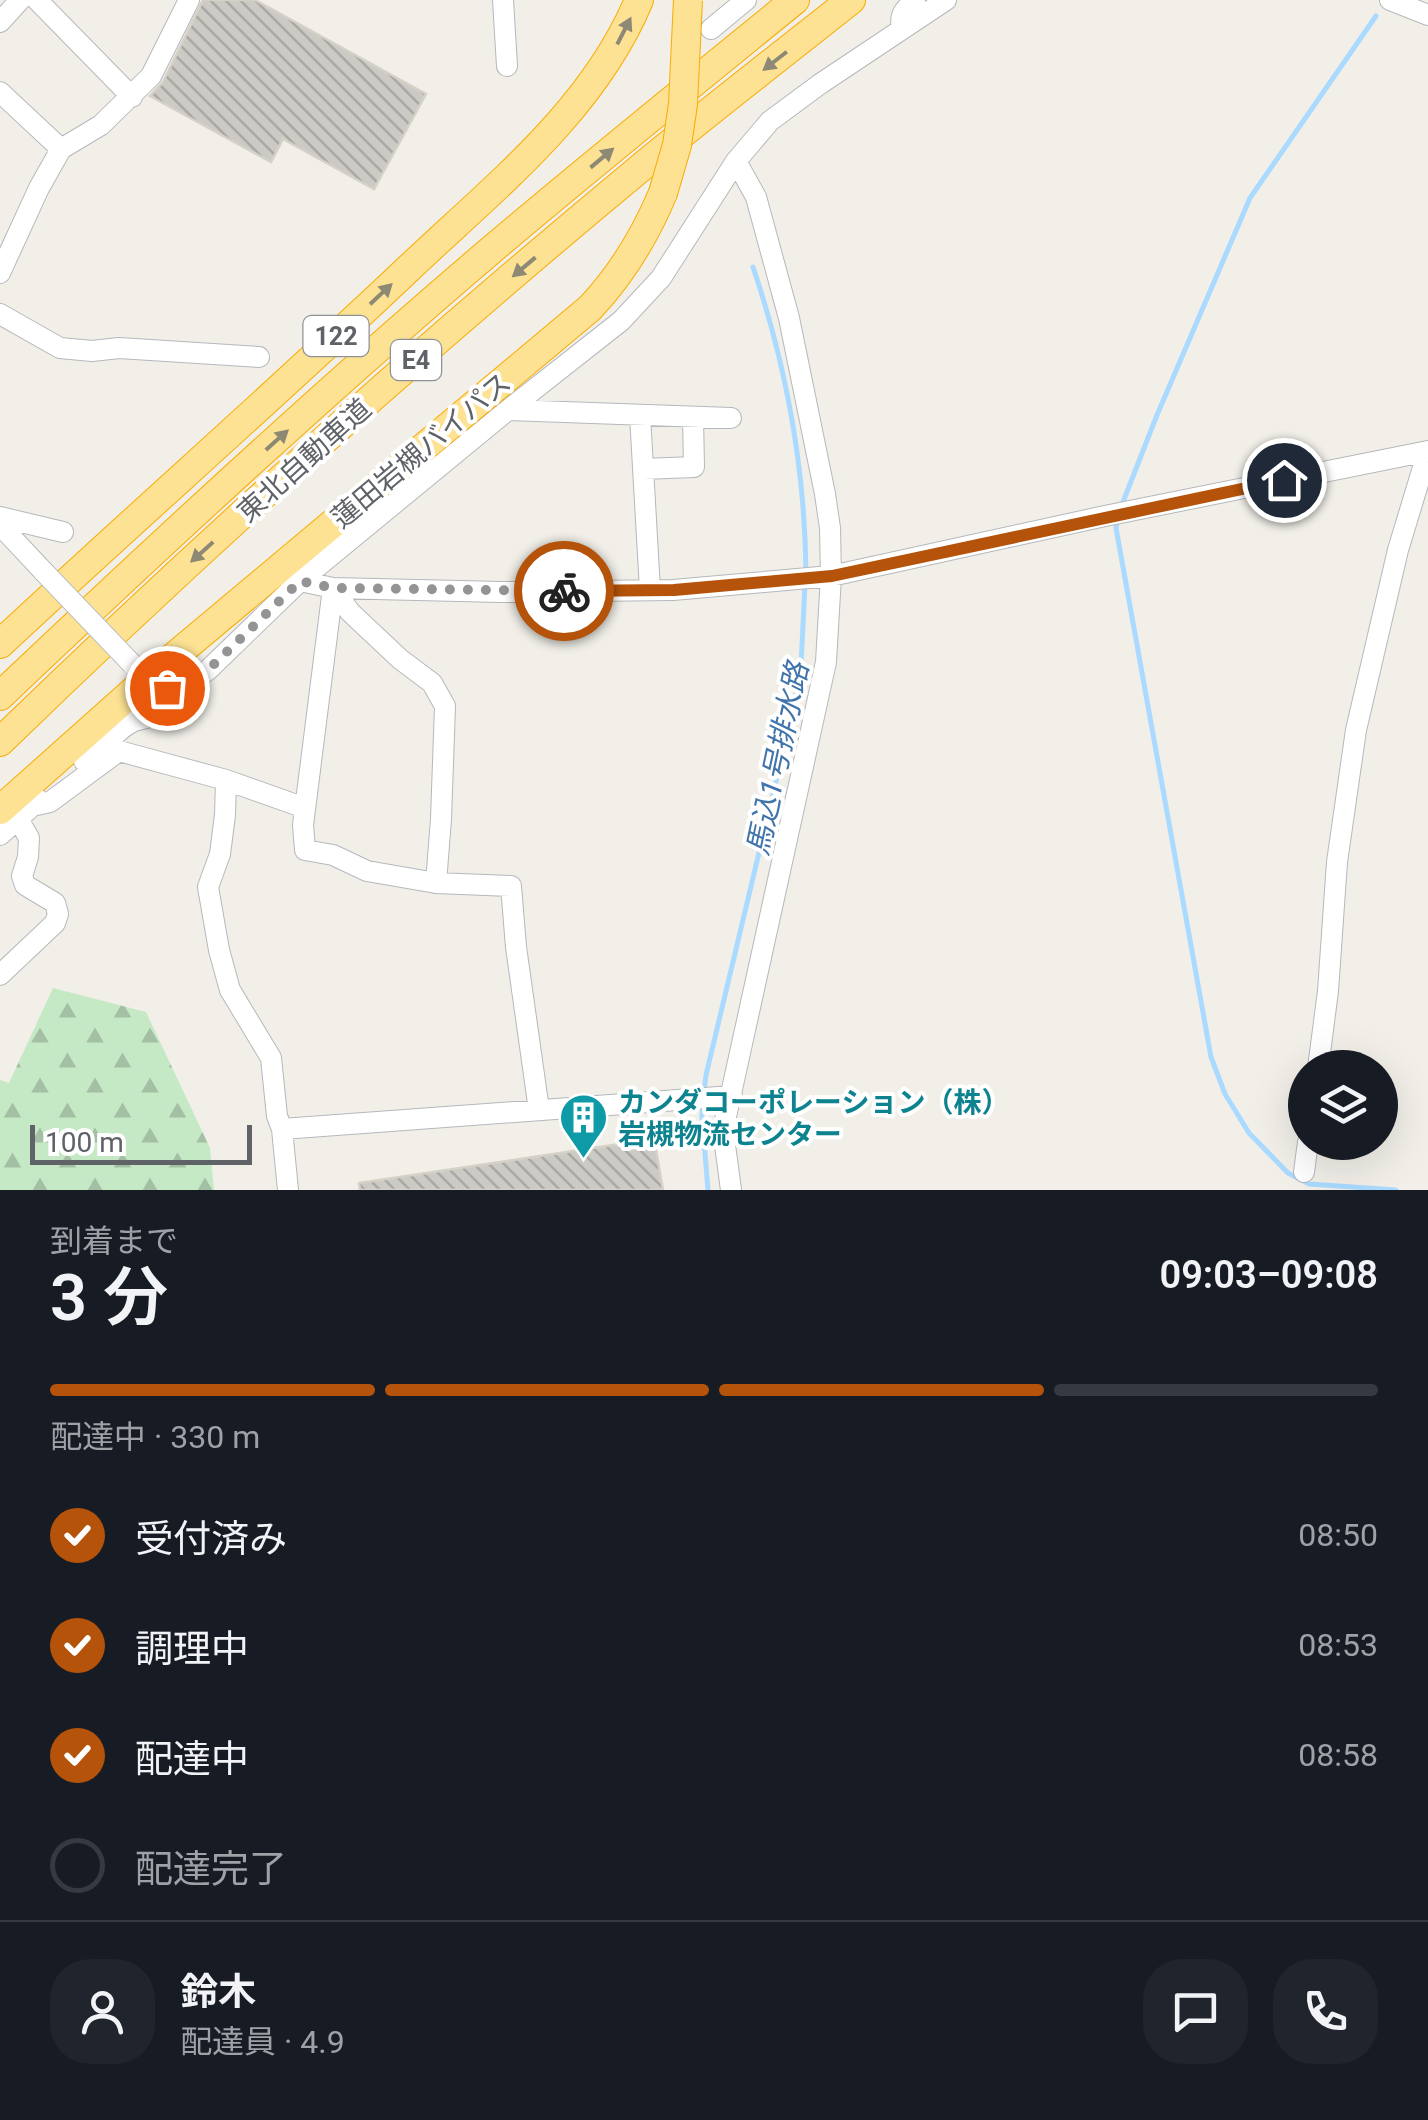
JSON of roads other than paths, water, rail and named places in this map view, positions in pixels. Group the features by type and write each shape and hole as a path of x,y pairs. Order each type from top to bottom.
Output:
{"highway":[{"name":"122","path":"0,644 382,294 534,149 584,93 618,44 638,0"},
{"name":"蓮田岩槻バイパス","path":"17,812 148,678 612,286 648,230 677,145 688,0"},
{"name":"東北自動車道","path":"0,696 221,489 462,276 796,0"},
{"name":"東北自動車道","path":"0,742 122,624 416,358 634,173 851,0"}],"street":[{"path":"0,22 20,0"},
{"path":"37,0 132,97"},
{"path":"0,274 60,149 101,125 152,76 189,0"},
{"path":"503,0 506,66"},
{"path":"711,30 746,0"},
{"path":"902,29 903,10 915,0"},
{"path":"0,525 148,678 194,680 300,581 621,321 661,278 736,161 770,121 946,0"},
{"path":"1390,0 1428,15"},
{"path":"0,92 60,149"},
{"path":"731,1190 723,1130 826,662 832,576 825,494 788,318 756,197 736,161"},
{"path":"0,314 60,348 259,357"},
{"path":"508,410 732,418"},
{"path":"640,415 650,590"},
{"path":"643,469 694,467 693,417"},
{"path":"300,581 333,588 500,592 650,590 832,576 1428,451 1398,550 1356,730 1337,862 1320,1050"},
{"path":"0,517 63,532"},
{"path":"333,588 303,824 305,850 333,855 367,871 436,883 511,886 539,1110"},
{"path":"333,588 350,612 432,683 445,706 436,883"},
{"path":"0,836 17,812 50,802 119,750 226,780 306,808"},
{"path":"226,780 220,854 208,887 230,990 271,1058 288,1190"},
{"path":"0,975 55,923 58,914 55,904 25,885 22,876 29,838 17,812"},
{"path":"282,1128 732,1096"},
{"path":"1304,1172 1306,1160"}],"waterway":[{"path":"1121,507 1250,198 1376,16"},
{"name":"馬込1号排水路","path":"753,267 775,342 791,418 802,496 806,573"},
{"path":"1118,518 1116,528 1211,1057 1225,1094 1249,1133 1288,1173 1309,1184 1396,1190"},
{"name":"馬込1号排水路","path":"704,1092 794,706 801,666 805,584"},
{"name":"馬込1号排水路","path":"703,1103 708,1190"}],"place":[{"name":"カンダコーポレーション（株） 岩槻物流センター","path":"583,1160"}]}
